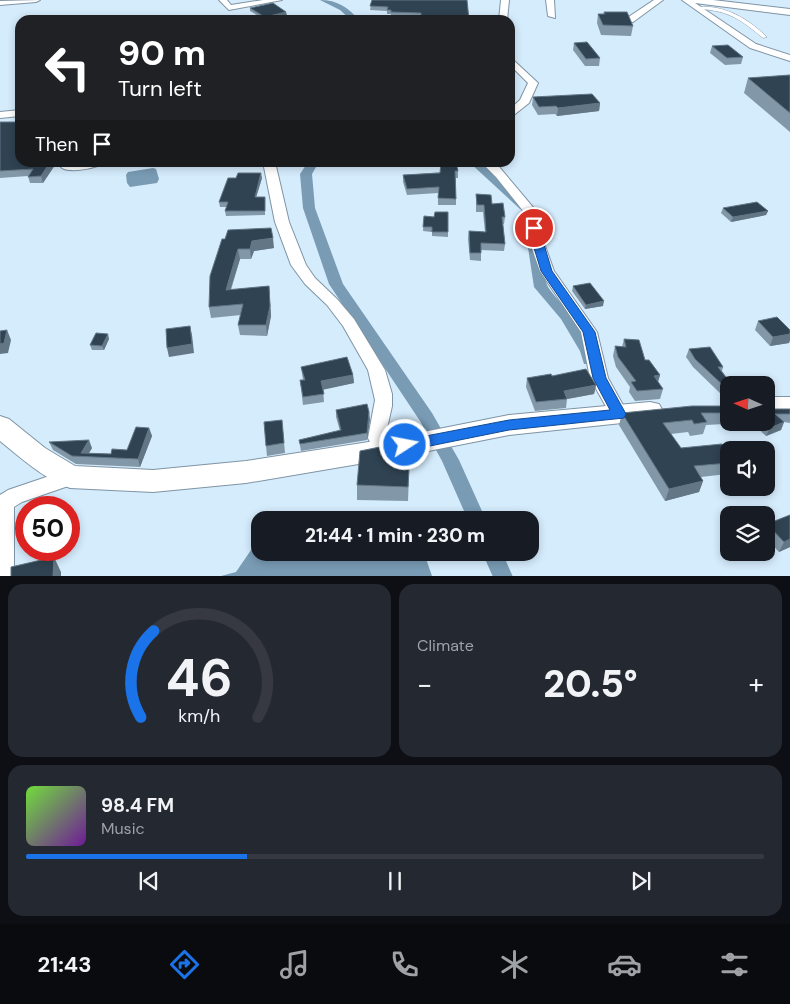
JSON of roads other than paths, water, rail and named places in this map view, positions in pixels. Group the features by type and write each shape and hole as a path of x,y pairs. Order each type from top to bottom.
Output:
{"main road":[{"path":"775,406 790,406"},
{"path":"0,426 35,455 70,477 153,481 246,472 385,449 509,425 671,409"}],"street":[{"path":"0,3 36,0"},
{"path":"223,0 229,8 278,0"},
{"path":"504,15 505,0"},
{"path":"550,0 552,16"},
{"path":"630,20 659,0"},
{"path":"686,0 700,8 738,38 767,51 790,58"},
{"path":"693,0 790,12"},
{"path":"767,51 790,48"},
{"path":"515,65 533,83 526,100 515,110"},
{"path":"0,115 15,114"},
{"path":"67,168 72,167"},
{"path":"269,167 281,224 297,260 308,278 332,302 351,326 371,358 383,388 383,407 377,425 378,443 385,449"},
{"path":"492,167 530,212 537,243 547,271 589,332 599,378 619,414"},
{"path":"2,574 4,503 8,499 70,477"}],"lane":[{"path":"700,8 716,8 736,14 765,36"}],"water":[{"path":"156,169 159,179 157,183 130,187 127,183 126,175 128,172"},
{"path":"251,550 251,561 427,561 432,576 221,576 236,572"}],"waterway":[{"path":"324,0 343,8 350,15"},
{"path":"311,167 306,174 309,208 336,284 426,417 450,460 473,511"},
{"path":"480,167 524,206"},
{"path":"533,241 541,287 566,316 588,351 589,360"},
{"path":"496,561 503,576"}]}
